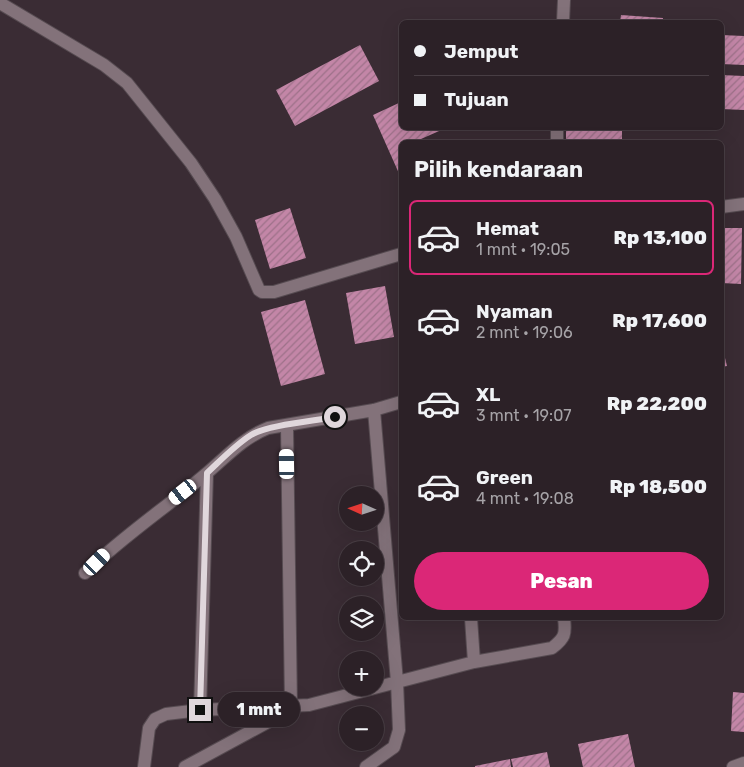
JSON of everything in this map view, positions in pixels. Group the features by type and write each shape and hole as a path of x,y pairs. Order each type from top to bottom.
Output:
{"street":[{"path":"563,20 564,0"},
{"path":"0,3 104,65 126,82 191,163 215,199 230,224 259,290 262,292 274,292 399,255"},
{"path":"724,207 744,204"},
{"path":"85,574 108,551 207,473 252,434 268,428 374,410 399,403"},
{"path":"366,767 394,747 400,730 374,410"},
{"path":"287,426 291,707"},
{"path":"200,710 207,473"},
{"path":"471,620 474,662"},
{"path":"144,767 149,728 155,719 166,714 200,710 309,705 474,662 552,648 562,640 566,630 564,620"},
{"path":"185,767 279,716 291,707"},
{"path":"734,767 744,763"}],"building":[{"path":"621,15 663,18 663,20 620,20"},
{"path":"724,35 744,36 744,65 724,64"},
{"path":"360,45 379,81 295,126 276,90"},
{"path":"724,75 744,76 744,110 724,109"},
{"path":"399,103 399,130 441,130 421,140 399,140 399,174 373,115"},
{"path":"566,130 622,131 622,140 566,140"},
{"path":"290,208 306,258 270,269 255,220"},
{"path":"724,228 742,228 741,284 724,283"},
{"path":"385,286 394,337 355,344 346,293"},
{"path":"305,300 325,374 281,386 261,312"},
{"path":"724,354 727,366 724,366"},
{"path":"733,692 744,693 744,732 731,731"},
{"path":"628,734 635,767 583,767 578,744"},
{"path":"547,752 550,767 513,767 511,759"},
{"path":"510,759 511,767 475,767 475,766"}],"route":[{"path":"200,710 207,473 252,434 268,428 335,417"}]}
